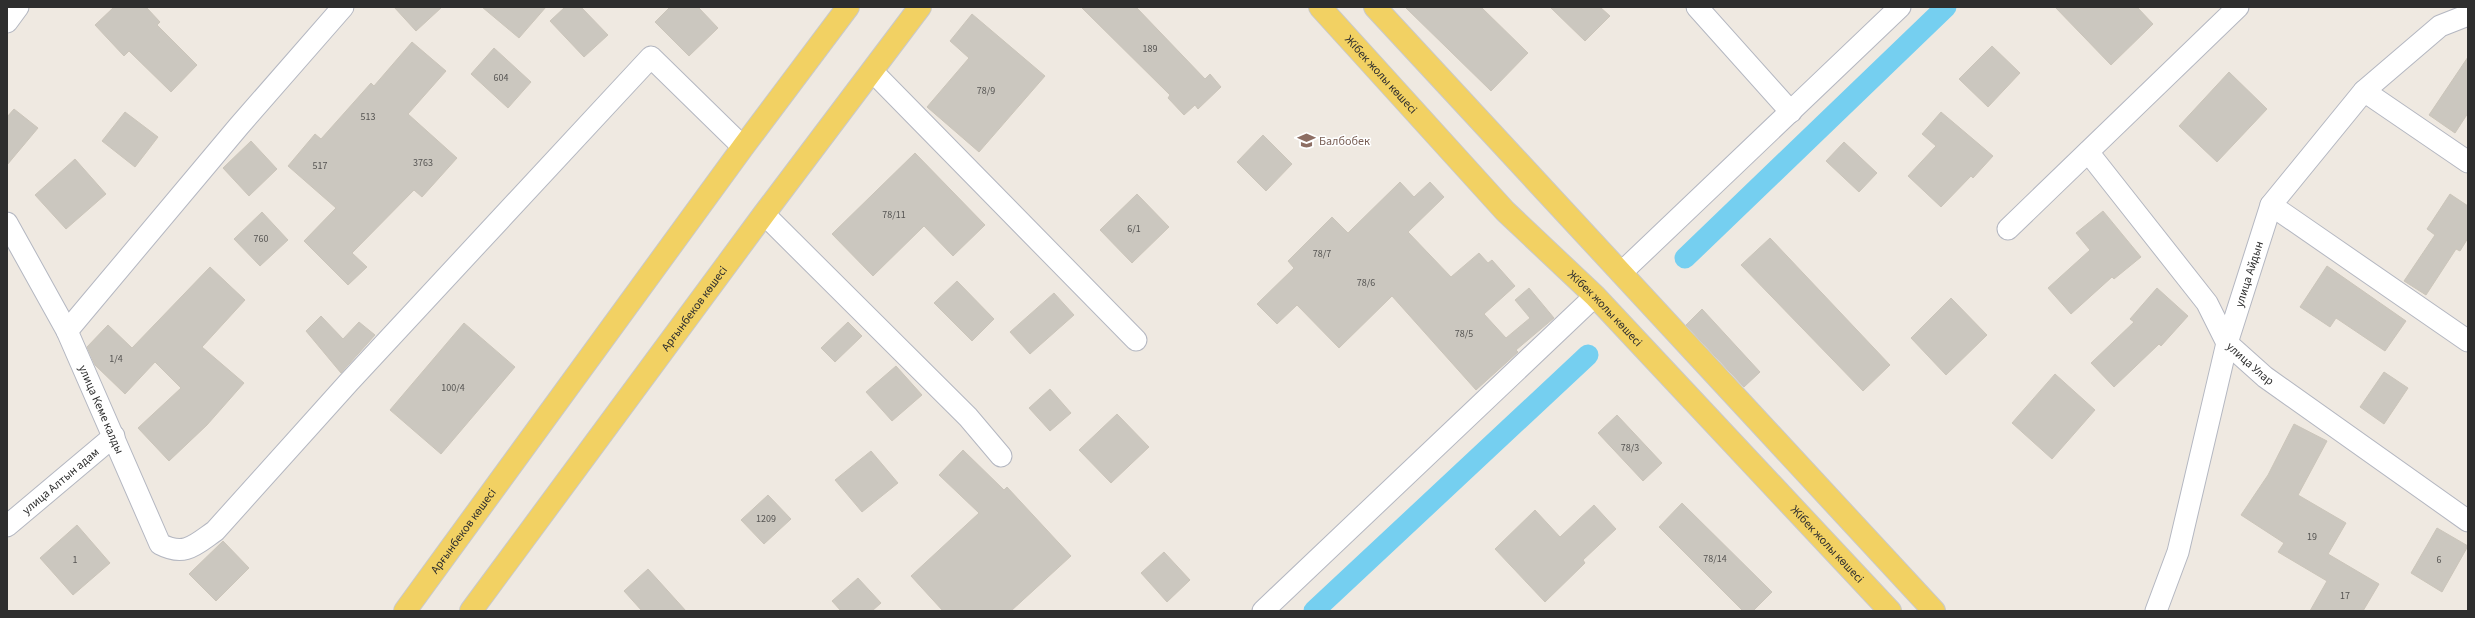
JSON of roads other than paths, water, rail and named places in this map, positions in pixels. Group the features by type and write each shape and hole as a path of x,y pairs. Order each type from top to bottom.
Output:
{"main road":[{"name":"Арғынбеков көшесі","path":"415,607 743,147 848,7"},
{"name":"Арғынбеков көшесі","path":"471,611 764,214 920,7"},
{"name":"Жібек жолы көшесі","path":"1320,7 1505,211 1595,296 1890,611"},
{"path":"1375,7 1934,611"}],"street":[{"path":"7,22 18,7"},
{"path":"67,331 239,126 343,7"},
{"path":"1697,7 1790,112"},
{"path":"1621,273 1900,7"},
{"path":"2008,229 2238,7"},
{"name":"улица Айдын","path":"2156,611 2178,552 2227,343 2271,205 2364,91 2440,26 2468,15"},
{"name":"улица Кеме калды","path":"7,223 67,331 160,544 173,550 189,549 216,531 355,376 651,57 743,147"},
{"path":"872,71 1136,340"},
{"path":"2364,91 2468,162"},
{"name":"улица Улар","path":"2088,152 2207,303 2227,343 2265,377 2468,522"},
{"path":"2271,205 2468,341"},
{"path":"764,214 968,417 1001,456"},
{"path":"1263,611 1595,296"},
{"name":"улица Алтын адам","path":"7,526 114,436"}],"waterway":[{"path":"1685,258 1946,7"},
{"path":"1314,611 1588,355"}],"place":[{"name":"Балбобек","path":"1306,141"}]}
